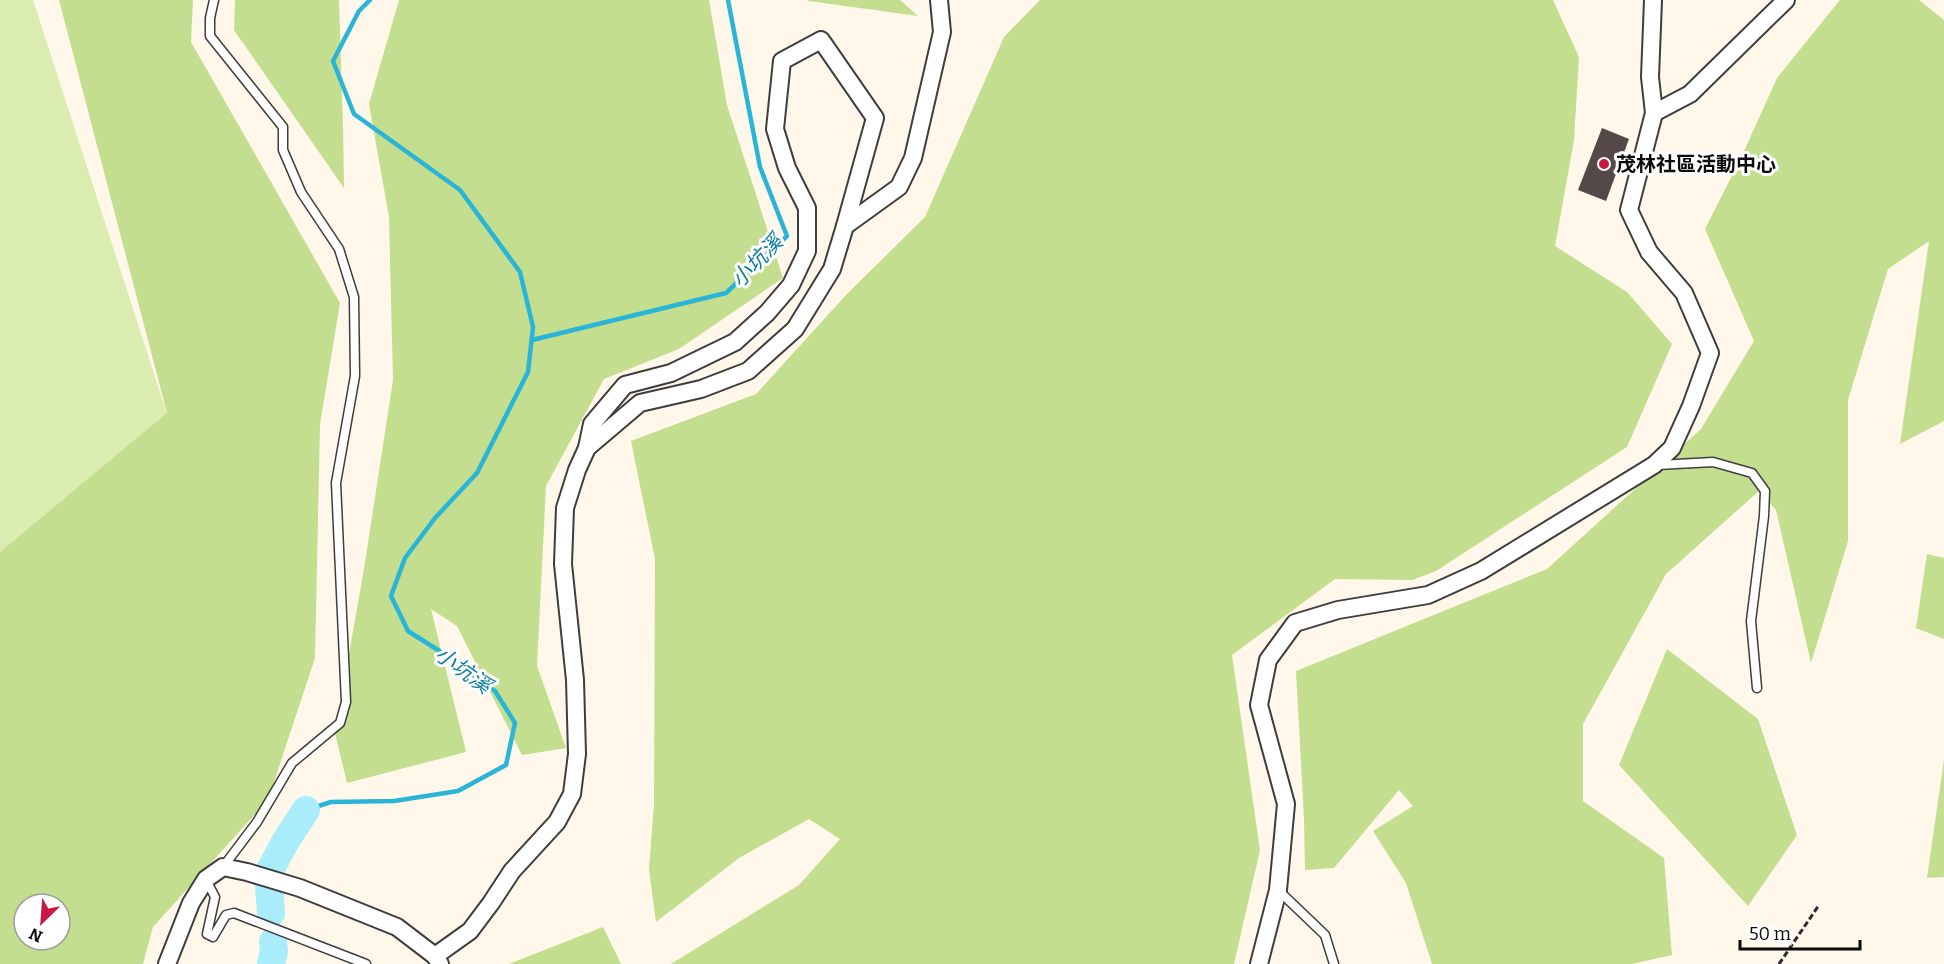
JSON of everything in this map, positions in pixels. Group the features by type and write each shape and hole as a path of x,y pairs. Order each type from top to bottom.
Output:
{"street":[{"path":"845,226 898,187 913,158 942,32 939,0"},
{"path":"1259,964 1278,890 1286,804 1259,705 1268,660 1295,623 1338,610 1428,595 1481,571 1654,465 1672,448 1691,406 1710,354 1684,293 1650,252 1629,210 1654,113 1650,77 1653,0"},
{"path":"1654,113 1690,94 1786,0"},
{"path":"167,964 191,903 206,879 223,867 300,888 397,927 437,960 470,931 512,871 556,822 572,794 577,754 575,680 563,564 565,508 577,470 587,448 592,424 625,385 671,373 735,342 767,313 791,285 807,251 807,208 787,168 775,129 782,61 821,40 875,118 832,269 795,329 748,371 701,389 640,403 587,448"}],"lane":[{"path":"214,0 210,18 210,36 283,128 283,150 301,192 339,249 354,297 355,308 355,376 336,483 346,702 340,723 292,763 257,822 223,867"},
{"path":"1654,465 1713,462 1752,473 1765,491 1751,621 1757,688"},
{"path":"206,879 215,897 207,934 213,937 226,915 234,913 366,964"},
{"path":"1278,890 1325,935 1334,964"}],"path":[{"path":"1779,964 1819,905"}],"green space":[{"path":"0,0 33,0 167,414 0,552"},
{"path":"59,0 193,0 191,42 340,303 320,424 315,658 268,800 153,927 143,964 0,964 0,552 167,413"},
{"path":"235,0 339,0 344,188 234,30"},
{"path":"399,0 709,0 727,105 783,278 679,349 604,379 546,486 537,666 566,748 522,755 457,626 431,609 466,752 347,783 335,733 364,569 393,380 389,217 369,104"},
{"path":"806,0 900,0 918,16 809,1"},
{"path":"1040,0 1553,0 1579,57 1574,140 1555,246 1627,292 1672,344 1627,447 1436,571 1412,580 1335,579 1232,655 1260,850 1234,964 671,964 799,885 840,839 809,819 739,858 656,922 649,870 654,804 655,559 631,441 756,394 846,295 925,217 1004,37"},
{"path":"1840,0 1919,0 1944,20 1944,421 1900,444 1929,241 1888,269 1848,400 1848,541 1811,663 1776,510 1759,491 1666,574 1583,724 1583,801 1664,858 1672,955 1632,964 1432,964 1406,883 1373,831 1413,806 1399,790 1334,868 1305,870 1296,671 1547,569 1701,429 1754,341 1705,229 1740,160 1777,78"},
{"path":"1927,554 1944,558 1944,639 1916,628"},
{"path":"1667,649 1758,719 1797,835 1748,906 1619,765"},
{"path":"1944,760 1944,877 1927,878"},
{"path":"603,927 621,964 509,964"}],"building":[{"name":"茂林社區活動中心","path":"1602,128 1629,139 1606,201 1578,190"}],"waterway":[{"name":"小坑溪","path":"306,810 331,802 394,801 458,791 506,765 515,723 495,691 408,631 391,596 405,558 435,518 477,473 528,372 533,327 520,272 460,190 354,114 333,61 359,11 370,0"},
{"name":"小坑溪","path":"532,340 726,293 787,236 760,167 728,0"},
{"name":"小坑溪","path":"271,913 268,874 306,810"},
{"name":"小坑溪","path":"271,964 274,951 273,942"}],"place":[{"name":"茂林社區活動中心","path":"1604,164"}]}
